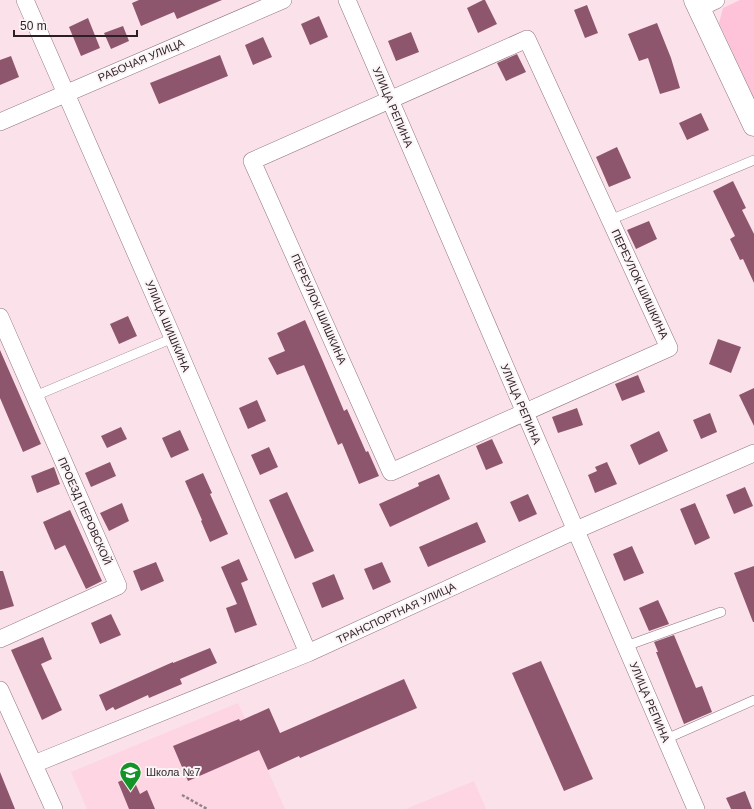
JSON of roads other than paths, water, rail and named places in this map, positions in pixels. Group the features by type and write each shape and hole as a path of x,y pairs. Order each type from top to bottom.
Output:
{"main road":[{"path":"703,3 754,125"}],"street":[{"name":"УЛИЦА ШИШКИНА","path":"25,0 173,338 308,653"},
{"name":"РАБОЧАЯ УЛИЦА","path":"0,122 283,0"},
{"name":"УЛИЦА РЕПИНА","path":"347,0 696,809"},
{"name":"ПЕРЕУЛОК ШИШКИНА","path":"527,39 610,220 669,348 392,472 252,161 527,39"},
{"name":"ПРОЕЗД ПЕРОВСКОЙ","path":"0,318 118,586 0,639"},
{"name":"ТРАНСПОРТНАЯ УЛИЦА","path":"34,764 308,653 576,530 754,453"},
{"path":"0,690 54,809"}],"lane":[{"path":"610,220 754,160"},
{"path":"35,396 173,338"},
{"path":"626,646 721,612"},
{"path":"666,739 754,700"}],"place":[{"name":"Школа №7","path":"131,792"}]}
